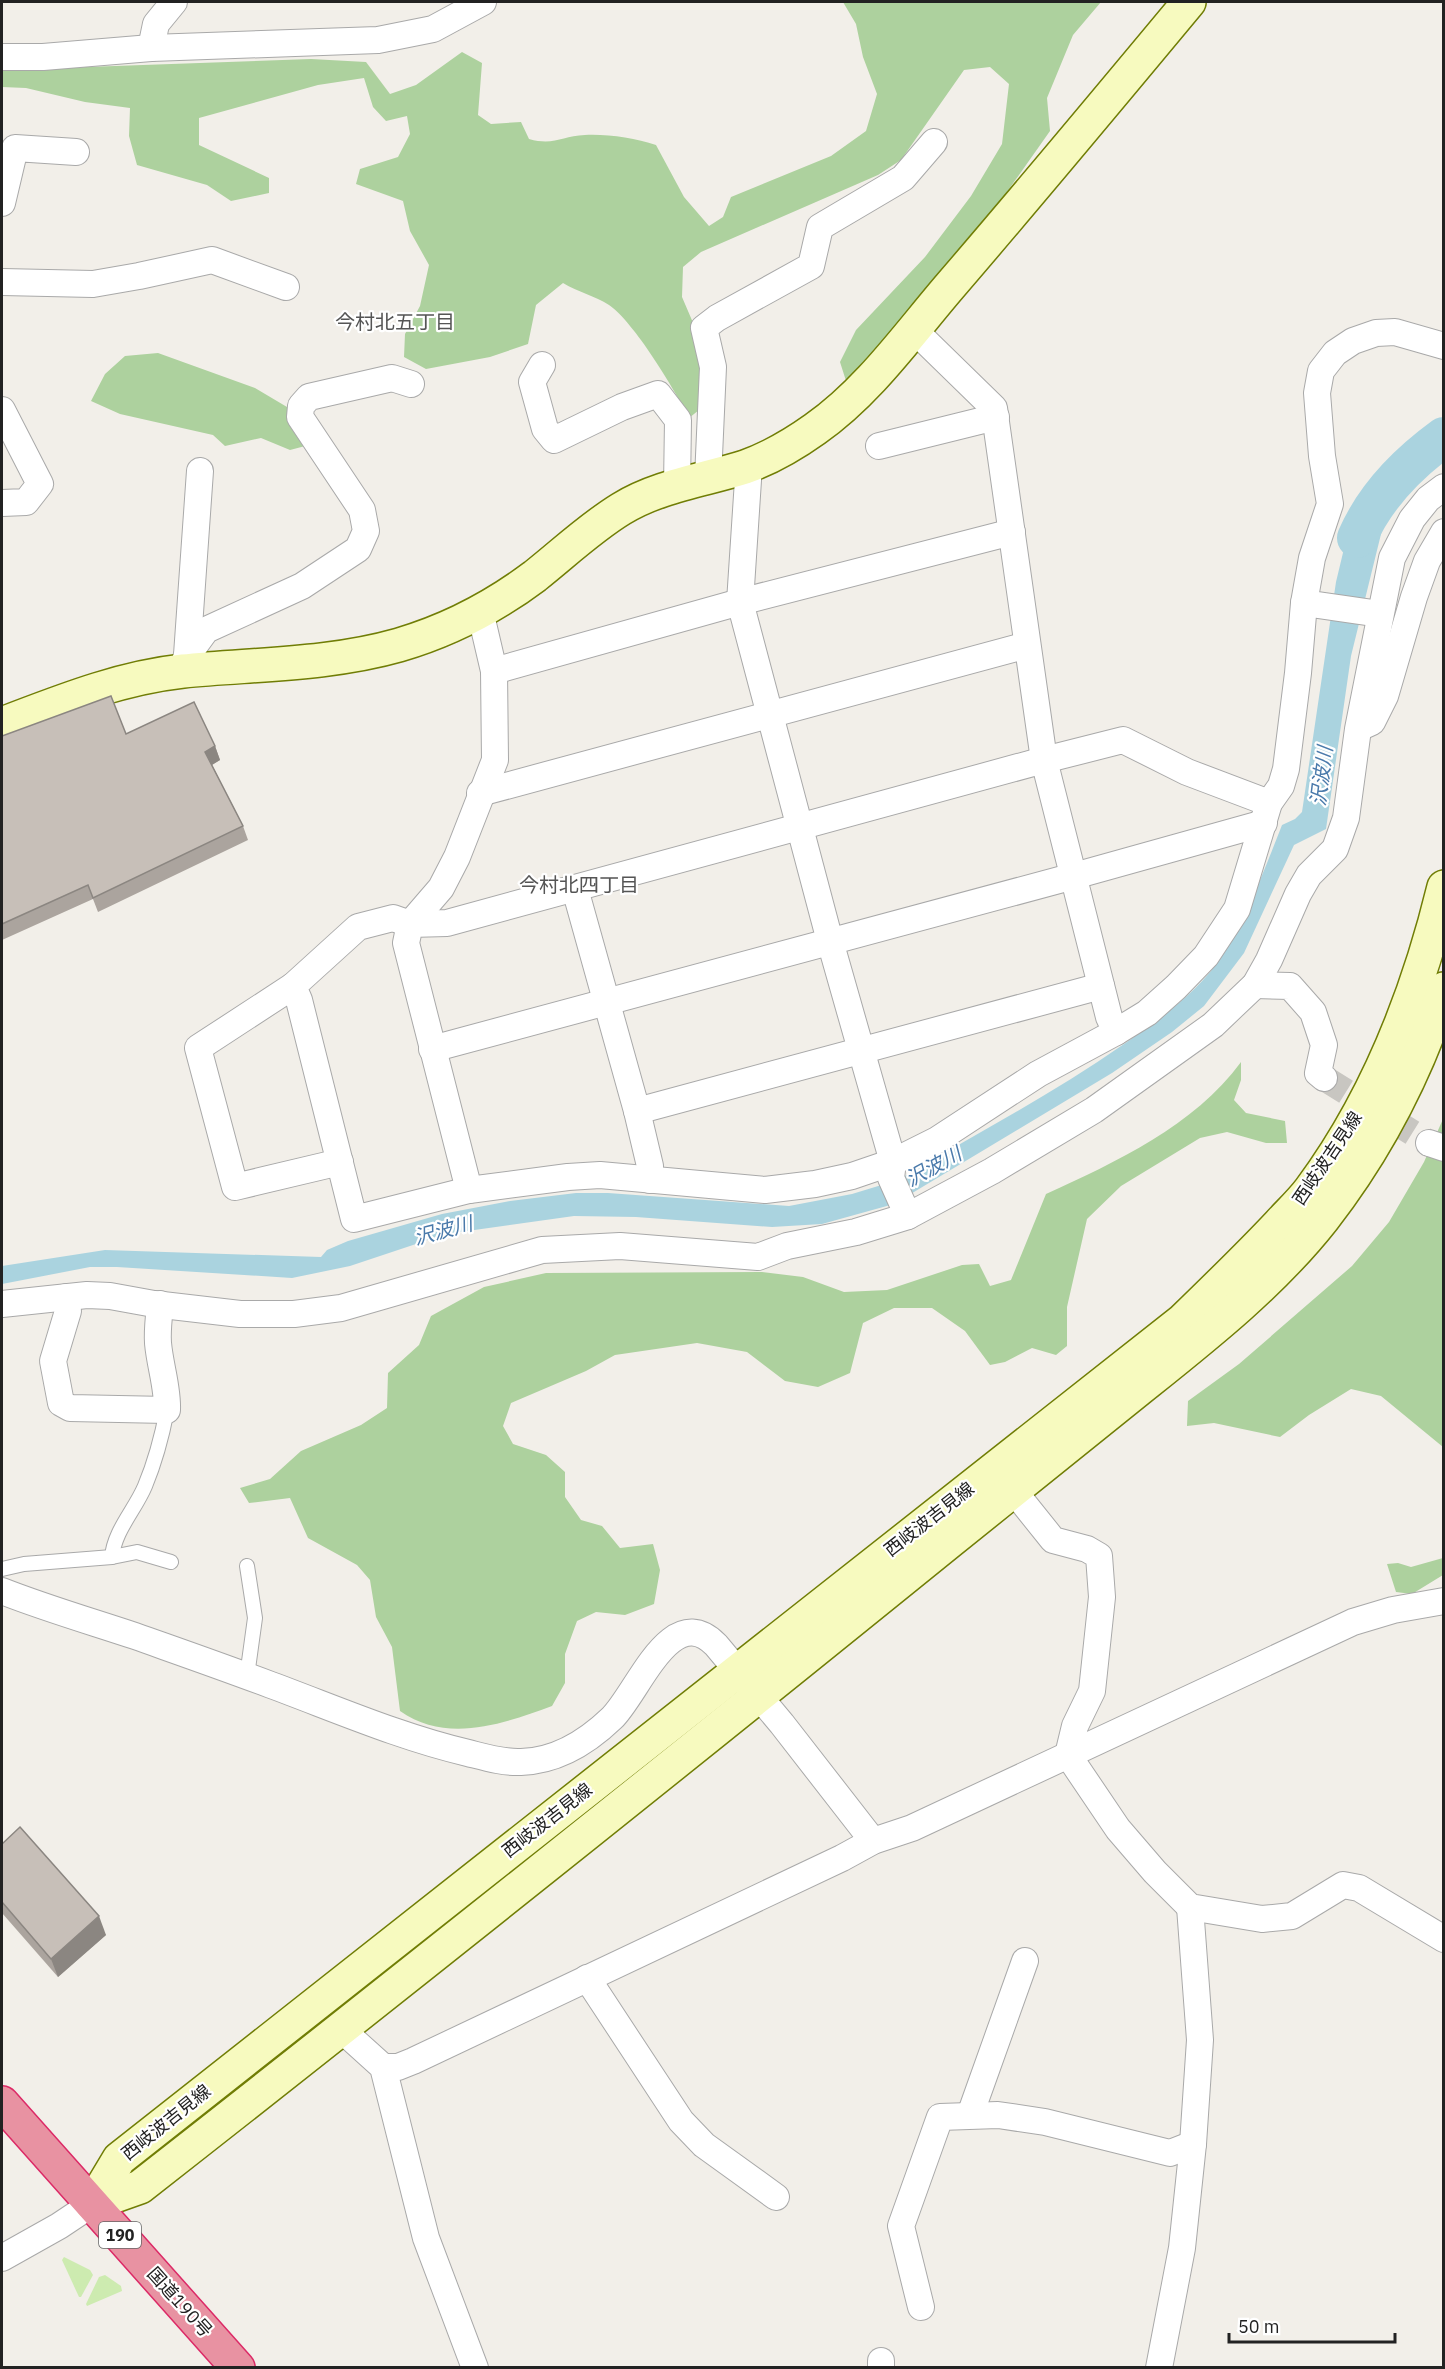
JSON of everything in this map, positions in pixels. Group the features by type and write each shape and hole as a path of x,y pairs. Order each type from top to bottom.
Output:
{"highway":[{"name":"国道190号","path":"2,2103 238,2367"}],"main road":[{"path":"2,724 96,690 184,664 320,660 361,654 432,634 480,611 533,577 581,537 633,501 749,465 788,447 819,426 869,381 1077,138 1189,2"},
{"name":"西岐波吉見線","path":"92,2204 118,2159 1182,1321 1251,1254 1309,1191 1344,1138 1386,1062 1417,981 1443,886"},
{"name":"西岐波吉見線","path":"92,2204 140,2187 341,2030 1201,1340 1272,1275 1322,1220 1373,1146 1403,1092 1430,1031 1443,989"}],"street":[{"path":"151,48 156,24 174,2"},
{"path":"2,57 43,57 151,48 378,40 434,29 483,2"},
{"path":"692,482 713,367 704,328 717,318 811,266 820,227 903,178 934,142"},
{"path":"2,203 15,148 76,152"},
{"path":"2,282 93,284 212,260 286,287"},
{"path":"913,329 994,408 1044,760 1108,1017 1116,1032"},
{"path":"292,986 299,1000 354,1219 469,1190 568,1177 600,1175 765,1190 892,1170 1038,1074 1147,1013 1206,956 1237,909 1266,813 1281,786 1286,769 1312,558 1330,504 1322,456 1317,393 1321,371 1335,353 1353,341 1376,333 1395,332 1443,346"},
{"path":"542,365 532,382 545,429 554,440 622,406 658,394 678,420 692,482"},
{"path":"184,664 206,630 302,586 358,549 366,531 362,510 300,417 301,406 309,397 392,378 411,384"},
{"path":"2,410 40,484 26,502 2,503"},
{"path":"879,446 996,417"},
{"path":"749,465 740,602 892,1170 906,1213"},
{"path":"184,664 200,471"},
{"path":"2,1304 110,1296 160,1305 240,1314 294,1314 341,1308 542,1250 620,1246 758,1257 787,1246 856,1232 906,1213 992,1171 1094,1110 1213,1025 1255,985 1309,875 1335,849 1346,818 1376,613 1392,558 1412,519 1428,499 1443,487"},
{"path":"494,671 740,602 1012,532"},
{"path":"1358,729 1372,722 1385,696 1414,597 1427,561 1443,532"},
{"path":"1307,604 1376,613"},
{"path":"469,1190 406,943 410,924 441,888 457,856 495,760 494,671 480,611"},
{"path":"480,794 1027,645"},
{"path":"340,1162 235,1187 198,1048 292,986 358,927 393,918 410,924 447,923 1044,760 1123,741 1266,813"},
{"path":"432,1049 1074,876 1266,813"},
{"path":"575,889 609,1002 650,1166 650,1180"},
{"path":"1255,985 1290,986 1312,1012 1324,1044 1318,1073 1324,1078"},
{"path":"637,1111 1101,986"},
{"path":"66,1298 68,1311 53,1361 61,1403 70,1408 167,1410 168,1396 158,1344 160,1305"},
{"path":"1013,1490 1053,1540 1087,1548 1099,1556 1102,1597 1092,1691 1075,1726 1068,1755 1118,1829 1155,1872 1190,1907 1262,1919 1292,1916 1343,1885 1359,1888 1443,1939"},
{"path":"383,2067 398,2067 413,2061 842,1858 873,1841 912,1828 1353,1622 1393,1610 1434,1603 1440,1584 1443,1583"},
{"path":"2,1591 247,1676 436,1746 519,1762 545,1761 568,1752 587,1739 612,1718 625,1703 664,1644 679,1634 695,1633 710,1639 782,1724 873,1841"},
{"path":"1160,2367 1182,2248 1193,2144 1200,2040 1190,1907"},
{"path":"970,2115 1025,1961"},
{"path":"587,1978 681,2121 704,2145 776,2197"},
{"path":"341,2030 383,2067 426,2238 475,2367"},
{"path":"921,2307 901,2226 940,2116 998,2115 1045,2122 1170,2153 1193,2144"},
{"path":"2,2258 59,2226 92,2204"}],"lane":[{"path":"112,1557 113,1544 145,1486 162,1435 167,1410"},
{"path":"2,1569 24,1564 112,1557 137,1552 171,1562"},
{"path":"247,1566 255,1618 247,1676"}],"green space":[{"path":"843,2 1101,2 1073,35 1047,98 1050,131 973,240 847,384 840,362 856,330 925,257 971,196 1002,144 1009,84 990,67 964,70 901,160 878,175 701,252 683,267 682,297 697,332 701,354 699,410 689,418 653,357 619,314 604,302 563,283 536,305 528,344 490,357 426,369 404,357 405,334 420,306 429,265 410,231 403,201 356,184 360,169 398,157 410,134 407,116 386,121 373,107 364,78 318,85 199,118 199,145 269,178 269,193 231,201 207,185 137,165 129,136 130,108 85,102 26,88 2,87 2,70 311,59 366,62 390,94 416,85 462,52 482,63 478,115 491,124 521,122 529,139 538,141 603,135 630,138 656,145 684,197 709,226 723,217 731,197 831,156 866,131 877,94 863,57 856,24"},
{"path":"158,353 255,388 287,407 309,445 290,450 261,438 225,446 213,435 120,414 91,401 105,374 125,356"},
{"path":"1241,1062 1241,1080 1234,1100 1246,1113 1285,1121 1287,1143 1266,1143 1227,1132 1200,1138 1121,1186 1087,1219 1067,1307 1067,1346 1056,1355 1032,1348 1005,1362 990,1365 965,1331 932,1308 894,1308 863,1323 850,1373 818,1387 785,1381 747,1352 697,1343 615,1355 586,1371 511,1403 503,1426 513,1444 546,1455 565,1472 565,1497 581,1520 602,1526 620,1548 653,1544 660,1570 654,1604 625,1615 596,1612 577,1621 565,1654 565,1683 552,1706 495,1724 456,1729 437,1727 418,1721 400,1711 392,1647 376,1617 370,1580 357,1565 308,1538 290,1498 249,1503 240,1488 270,1479 301,1451 361,1425 387,1408 388,1373 419,1345 431,1316 484,1287 546,1273 762,1272 803,1277 844,1292 887,1290 962,1265 979,1264 990,1286 1011,1280 1046,1194 1152,1140 1201,1105"},
{"path":"1443,1119 1443,1447 1381,1396 1351,1389 1309,1415 1280,1437 1214,1423 1187,1426 1188,1401 1239,1364 1352,1266 1389,1222 1424,1162"},
{"path":"1443,1558 1443,1575 1412,1594 1396,1592 1387,1564 1398,1563 1411,1567"},
{"path":"64,2257 90,2270 93,2275 81,2297 62,2260"},
{"path":"105,2275 121,2286 122,2291 87,2306 99,2277"}],"water":[{"path":"1384,491 1383,526 1351,656 1326,829 1294,845 1244,953 1204,1006 1172,1032 1112,1073 894,1204 822,1224 772,1227 636,1217 574,1216 446,1234 350,1266 292,1278 90,1267 2,1284 2,1266 105,1250 321,1257 327,1250 348,1241 442,1214 510,1201 576,1193 608,1193 789,1206 852,1194 898,1180 1045,1095 1124,1044 1191,992 1224,953 1263,874 1282,825 1295,819 1302,812 1336,582 1347,536"}],"building":[{"path":"111,696 126,734 194,702 215,746 205,752 243,826 93,898 88,885 2,924 2,736"},
{"path":"20,1827 99,1916 51,1959 2,1902 2,1844"}],"waterway":[{"name":"沢波川","path":"1357,538 1373,508 1393,482 1417,458 1444,437"}],"tunnel":[{"path":"1324,1078 1429,1143"}],"district":[{"name":"今村北五丁目","path":"395,321"},
{"name":"今村北四丁目","path":"579,884"}]}
